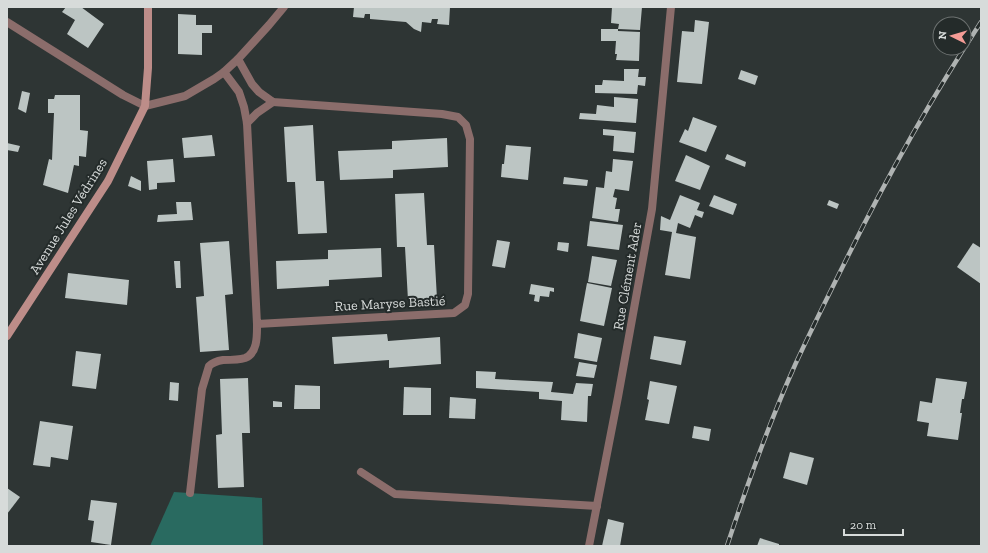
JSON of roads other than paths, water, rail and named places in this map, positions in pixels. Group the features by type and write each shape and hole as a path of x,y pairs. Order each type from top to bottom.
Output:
{"main road":[{"path":"145,106 148,68 148,7"},
{"name":"Avenue Jules Védrines","path":"7,336 108,181 145,106"}],"street":[{"path":"7,22 123,95 145,106 185,96 224,72 238,59 284,7"},
{"name":"Rue Clément Ader","path":"589,546 652,209 671,7"},
{"path":"238,59 252,84 259,92 273,102 246,123"},
{"path":"190,493 202,389 209,366 211,363 216,361 244,358 249,355 254,350 257,337 246,123 244,107 239,92 224,72"},
{"name":"Rue Maryse Bastié","path":"257,324 454,313 465,305 468,294 470,139 466,125 458,117 442,114 273,102"},
{"path":"361,472 395,494 597,506"}],"railway":[{"path":"727,546 767,432 785,387 814,324 895,166 945,79 981,22"}]}
